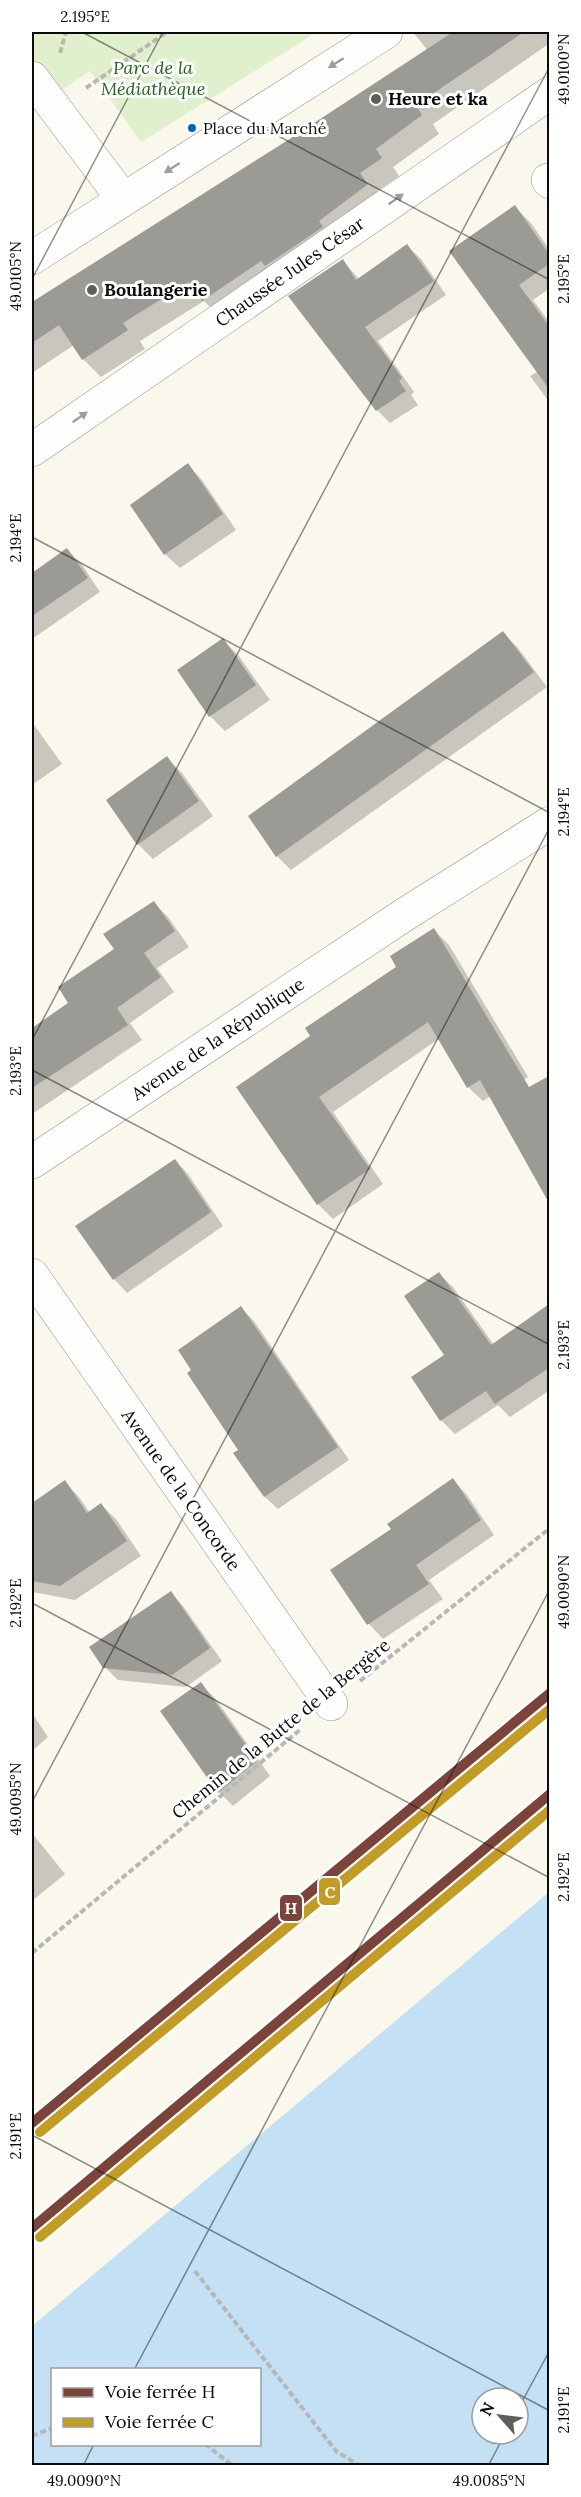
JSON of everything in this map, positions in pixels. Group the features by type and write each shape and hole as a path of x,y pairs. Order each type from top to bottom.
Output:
{"street":[{"path":"32,258 386,32"},
{"path":"32,78 123,200"},
{"name":"Chaussée Jules César","path":"32,450 549,93"},
{"name":"Avenue de la République","path":"32,1162 404,915 549,823"},
{"name":"Avenue de la Concorde","path":"32,1275 331,1704"}],"path":[{"path":"56,109 167,32"},
{"name":"Chemin de la Butte de la Bergère","path":"32,1953 331,1704 549,1528"},
{"path":"195,2271 336,2451 360,2466"},
{"path":"32,2436 51,2428"},
{"path":"206,2446 232,2466"}],"green space":[{"name":"Parc de la Médiathèque","path":"32,32 317,32 141,142 90,71 48,100 32,78"}],"water":[{"path":"549,1892 549,2465 32,2465 32,2326"}],"building":[{"path":"453,32 524,32 416,105 422,115 376,149 382,158 360,173 368,184 319,221 323,227 265,266 261,261 202,301 189,282 123,323 128,330 82,360 59,325 32,343 32,302 285,142"},
{"path":"515,205 549,254 549,264 519,285 549,326 549,389 449,251"},
{"path":"407,244 434,281 365,327 402,378 399,381 406,391 376,411 288,296 343,259 356,280"},
{"path":"188,463 223,514 164,555 130,505"},
{"path":"67,548 88,578 32,616 32,573"},
{"path":"503,631 534,672 276,857 248,816"},
{"path":"223,638 256,685 209,717 177,670"},
{"path":"167,756 199,801 137,845 106,800"},
{"path":"154,901 175,931 144,953 161,977 117,1008 128,1025 32,1088 32,1028 68,1003 58,987 114,949 103,934"},
{"path":"434,928 529,1087 549,1076 549,1203 480,1080 467,1088 428,1022 319,1097 370,1169 317,1205 236,1087 310,1036 305,1028 396,967 390,956"},
{"path":"175,1159 211,1212 113,1280 75,1226"},
{"path":"439,1272 491,1345 549,1304 549,1368 495,1404 486,1391 440,1421 411,1377 444,1355 404,1296"},
{"path":"241,1306 338,1447 264,1497 233,1453 238,1450 187,1373 191,1370 178,1350"},
{"path":"453,1478 481,1520 416,1565 429,1584 367,1625 330,1570 391,1529 387,1524"},
{"path":"65,1480 87,1513 101,1503 127,1541 60,1586 32,1581 32,1503"},
{"path":"171,1591 210,1648 172,1675 103,1668 89,1647"},
{"path":"201,1682 257,1761 218,1793 160,1711"}],"rail line":[{"name":"H","path":"32,2123 550,1693"},
{"name":"C","path":"40,2132 550,1709"},
{"name":"H","path":"32,2228 550,1794"},
{"name":"C","path":"40,2237 550,1810"}],"place":[{"name":"Heure et ka","path":"376,99"},
{"name":"Place du Marché","path":"192,128"},
{"name":"Boulangerie","path":"92,290"}]}
